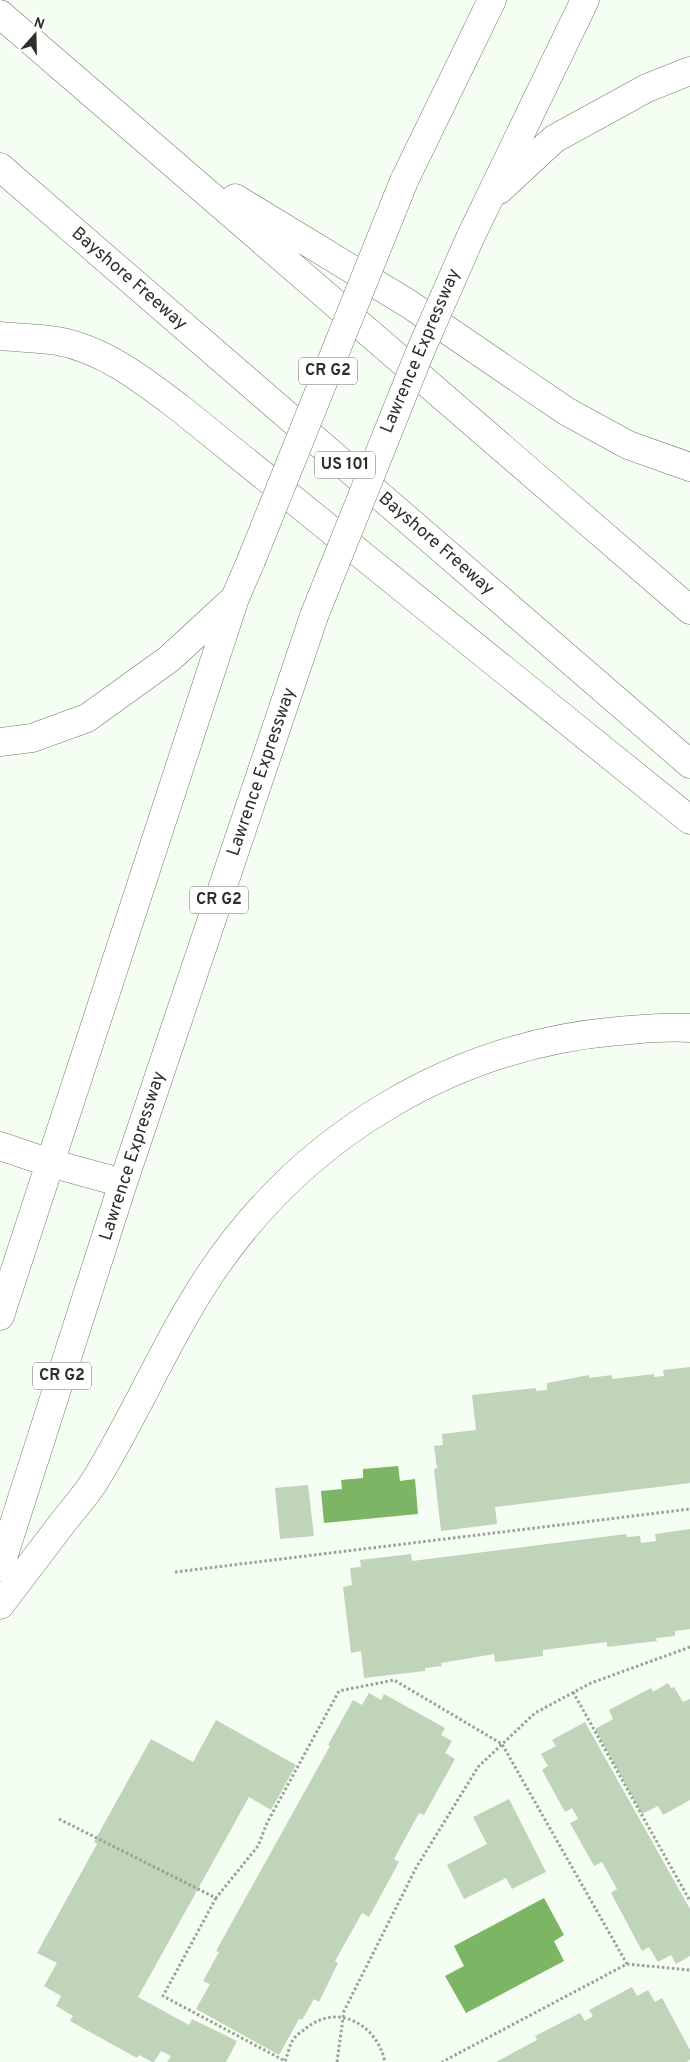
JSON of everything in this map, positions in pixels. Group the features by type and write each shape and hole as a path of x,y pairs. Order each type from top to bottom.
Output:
{"highway":[{"name":"CR G2","path":"0,1316 235,598 404,181 492,0"},
{"name":"Lawrence Expressway","path":"0,1567 123,1183 314,616 420,352 470,238 585,0"},
{"path":"0,14 690,610"},
{"path":"488,199 554,139 647,88 690,71"},
{"path":"169,158 409,304 566,411 628,445 690,467"},
{"name":"Bayshore Freeway","path":"0,167 690,764"},
{"path":"0,336 58,341 94,352 134,374 181,409 690,820"},
{"path":"0,742 32,738 87,718 170,659 235,598"},
{"path":"0,1605 95,1480 184,1316 211,1273 264,1206 298,1170 331,1143 371,1115 453,1071 525,1046 585,1034 671,1027 690,1028"},
{"path":"0,1146 50,1163 123,1183"}],"path":[{"path":"175,1572 690,1509"},
{"path":"337,2062 344,2010 416,1868 478,1767 535,1713 591,1683 690,1647"},
{"path":"385,2062 383,2050 374,2035 359,2022 343,2017 330,2017 311,2024 293,2039 285,2062 163,1996 216,1898 258,1846 266,1823 339,1691 394,1680 502,1744 627,1964"},
{"path":"573,1692 690,1900"},
{"path":"59,1819 216,1898"},
{"path":"442,2062 627,1964 690,1970"}],"shaded area":[{"path":"398,1466 400,1481 415,1479 418,1514 324,1523 321,1491 342,1489 341,1480 363,1478 363,1469"},
{"path":"544,1898 564,1935 554,1941 564,1961 466,2013 445,1976 464,1966 454,1946"}],"building":[{"path":"690,1367 690,1483 495,1507 497,1524 441,1531 434,1469 437,1468 434,1446 443,1445 442,1434 476,1430 472,1395 536,1388 536,1391 547,1390 547,1383 589,1375 589,1378 612,1375 612,1379 654,1374 654,1377 664,1376 663,1370"},
{"path":"308,1485 314,1536 280,1539 275,1488"},
{"path":"690,1529 690,1629 675,1631 675,1636 656,1638 657,1641 607,1647 607,1642 543,1650 543,1656 495,1662 494,1654 441,1663 442,1666 425,1668 425,1671 364,1678 361,1651 351,1653 343,1587 352,1585 350,1568 361,1567 360,1560 411,1554 412,1561 626,1534 627,1537 640,1536 641,1543 656,1541 655,1534"},
{"path":"668,1683 671,1688 674,1687 683,1702 690,1699 690,1800 663,1815 658,1806 642,1814 595,1729 613,1719 609,1710 651,1688 653,1692"},
{"path":"369,1693 381,1700 384,1694 445,1728 441,1735 452,1741 445,1753 455,1759 424,1815 419,1813 394,1859 399,1862 369,1917 362,1913 335,1961 338,1963 319,2002 314,1999 302,2020 299,2019 279,2055 196,2009 210,1984 203,1981 219,1952 216,1951 330,1746 328,1745 353,1700 362,1705"},
{"path":"216,1720 296,1765 271,1810 249,1797 138,1997 189,2025 192,2019 237,2041 226,2062 167,2062 171,2056 161,2051 154,2062 152,2062 139,2055 137,2058 70,2021 73,2016 56,2006 61,1996 44,1986 57,1963 37,1953 97,1844 94,1842 151,1739 193,1762"},
{"path":"585,1722 690,1909 690,1956 676,1964 671,1955 658,1962 649,1947 642,1951 611,1893 617,1889 602,1862 594,1866 570,1823 578,1819 572,1808 565,1812 542,1770 548,1766 541,1754 556,1746 552,1740"},
{"path":"509,1799 546,1872 512,1889 506,1878 464,1899 447,1865 487,1844 473,1817"},
{"path":"632,1987 637,1996 648,1990 655,2002 662,1998 690,2050 690,2059 687,2062 496,2062 537,2040 535,2036 580,2013 585,2021 593,2016 589,2010"}]}
